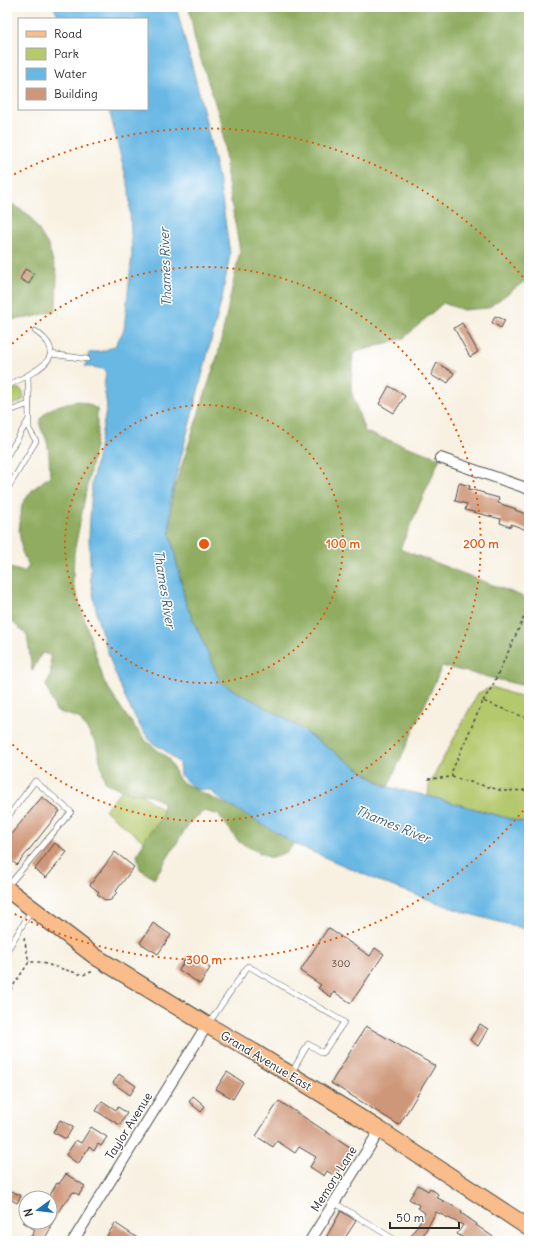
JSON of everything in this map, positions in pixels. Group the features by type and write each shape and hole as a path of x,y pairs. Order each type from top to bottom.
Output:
{"main road":[{"name":"Grand Avenue East","path":"7,888 32,909 96,957 380,1130 529,1228"}],"street":[{"path":"440,458 529,489"},
{"name":"Taylor Avenue","path":"73,1241 207,1025"},
{"name":"Memory Lane","path":"310,1241 380,1130"}],"lane":[{"path":"7,386 28,376 44,365 50,354 50,347 42,335 35,330"},
{"path":"50,354 87,359"},
{"path":"7,490 36,441 29,430 28,376"},
{"path":"7,412 29,404"},
{"path":"7,456 29,419"},
{"path":"7,818 35,781 71,812 7,888"},
{"path":"7,951 32,909"},
{"path":"207,1025 248,966 344,1022 322,1053 308,1044 290,1075"},
{"path":"335,1203 397,1241"}],"path":[{"path":"452,777 452,771 483,701 492,687 529,607"},
{"path":"483,701 529,719"},
{"path":"428,779 452,777 503,791 529,790"},
{"path":"7,995 29,962 21,929"},
{"path":"29,962 39,962 83,975 94,971"}],"green space":[{"path":"189,7 529,7 529,278 488,308 463,310 443,303 404,338 353,353 351,390 365,432 440,458 400,549 529,599 529,687 442,666 388,787 221,683 186,604 170,533 172,495 218,354 240,251 228,184 222,125 195,41"},
{"path":"11,203 29,215 48,245 57,274 56,310 23,319 11,319 9,313 12,301 10,274 7,265 7,228"},
{"path":"13,389 20,389 23,392 24,399 18,403 7,406 7,392"},
{"path":"78,401 97,409 97,436 74,553 73,583 104,681 125,714 146,741 168,758 180,781 210,797 289,834 294,844 287,852 270,858 239,842 219,815 204,811 190,822 154,879 140,869 137,855 147,836 162,818 163,802 146,794 130,794 105,782 96,743 79,718 56,711 46,685 51,674 50,655 42,653 32,671 27,635 7,617 7,567 24,572 29,566 22,552 19,530 22,504 33,489 50,476 49,450 40,426 41,418 54,407"},
{"path":"492,687 529,700 529,824 428,796 429,785 478,693"},
{"path":"128,783 172,818 148,845 105,810"}],"water":[{"name":"Thames River","path":"53,7 176,7 200,96 220,186 230,254 222,298 170,500 170,533 186,604 221,683 283,717 384,786 428,796 529,824 529,930 466,913 386,884 299,846 221,800 210,790 195,789 180,775 179,763 162,748 152,743 141,728 127,702 113,668 98,621 91,582 89,537 92,483 107,406 104,387 106,372 104,369 85,366 89,353 103,351 115,346 124,330 132,255 129,189 109,110 148,110 148,18 60,18"}],"building":[{"path":"25,269 34,274 29,284 20,279"},
{"path":"495,316 505,320 501,328 492,323"},
{"path":"462,323 478,352 470,357 454,328"},
{"path":"437,363 454,373 448,383 431,375"},
{"path":"389,386 405,396 394,413 379,404"},
{"path":"459,483 470,486 469,489 499,498 498,503 529,515 529,531 511,524 511,527 500,523 501,519 465,510 467,504 455,501"},
{"path":"42,797 60,811 17,865 7,857 7,839"},
{"path":"55,843 67,852 46,878 35,869"},
{"path":"115,852 134,867 111,900 106,901 97,894 99,892 90,885"},
{"path":"153,923 171,935 158,954 140,943"},
{"path":"328,928 370,956 375,948 384,954 351,1003 334,992 331,997 318,988 321,985 300,971"},
{"path":"188,955 210,968 200,984 179,970"},
{"path":"480,1024 488,1029 478,1046 470,1040"},
{"path":"366,1026 435,1066 399,1125 331,1083"},
{"path":"227,1072 243,1082 233,1099 216,1089"},
{"path":"119,1074 136,1086 130,1095 113,1083"},
{"path":"193,1096 205,1106 201,1112 189,1102"},
{"path":"102,1101 116,1110 118,1107 127,1113 120,1125 96,1111"},
{"path":"279,1101 353,1149 335,1176 327,1171 324,1176 310,1167 316,1157 299,1147 295,1153 277,1141 273,1147 256,1136"},
{"path":"60,1120 73,1127 66,1139 53,1132"},
{"path":"91,1127 107,1137 101,1146 98,1144 94,1151 89,1147 78,1164 66,1155 76,1140 81,1143"},
{"path":"66,1174 85,1186 79,1195 73,1192 58,1213 58,1190 53,1190 57,1183 59,1184"},
{"path":"418,1185 428,1191 430,1188 438,1194 436,1197 462,1211 461,1213 499,1241 469,1241 457,1234 463,1225 436,1212 420,1241 408,1241 425,1213 418,1208 419,1205 409,1199"},
{"path":"12,1191 18,1194 17,1203 8,1198"},
{"path":"341,1211 356,1221 343,1241 324,1241"},
{"path":"115,1223 142,1241 104,1241"},
{"path":"35,1230 50,1230 43,1241 29,1241"}]}
